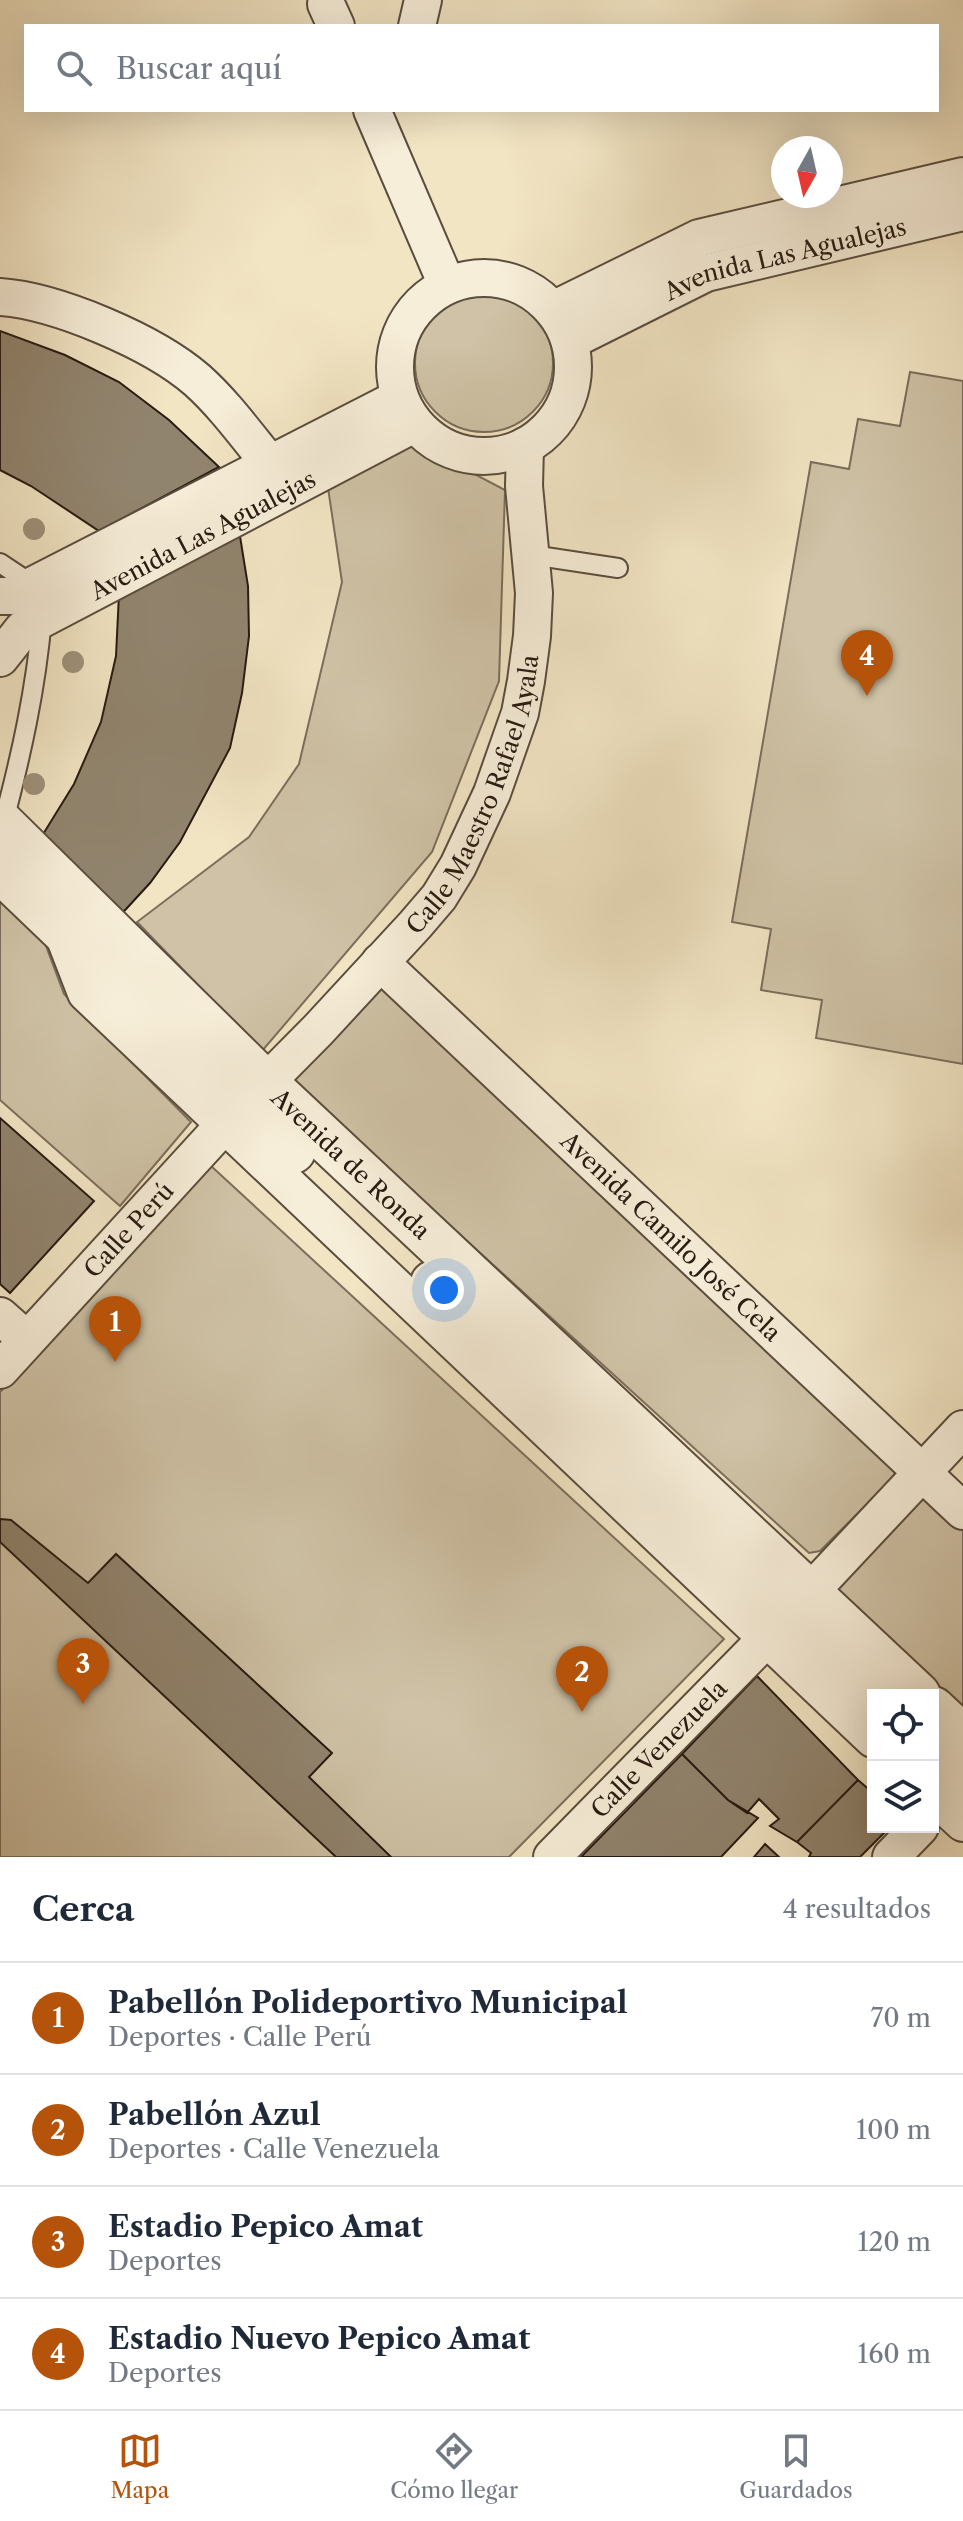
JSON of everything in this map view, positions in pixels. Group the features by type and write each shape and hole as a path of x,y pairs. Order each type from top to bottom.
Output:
{"street":[{"path":"417,24 423,0"},
{"path":"374,112 391,127 447,285"},
{"name":"Avenida Las Agualejas","path":"562,326 699,238 963,176"},
{"name":"Avenida Las Agualejas","path":"562,326 706,273 963,212"},
{"path":"475,278 504,280 531,291 562,326 574,367 570,393 558,417 540,437 525,446 489,456 461,453 435,442 407,411 394,371 397,344 407,320 425,299 447,285 475,278"},
{"path":"0,297 17,298 99,323 136,341 196,379 270,464"},
{"name":"Avenida Las Agualejas","path":"25,600 270,464 407,411"},
{"name":"Avenida Las Agualejas","path":"25,600 407,411"},
{"name":"Calle Maestro Rafael Ayala","path":"244,1104 439,897 458,866 492,793 520,713 533,621 532,555 524,486 525,446"},
{"name":"Avenida Las Agualejas","path":"0,658 23,629 25,600"},
{"name":"Avenida de Ronda","path":"1,824 244,1104"},
{"name":"Avenida de Ronda","path":"0,870 867,1693"},
{"name":"Avenida Camilo José Cela","path":"380,962 963,1511"},
{"name":"Calle Perú","path":"0,1370 244,1104"},
{"path":"0,1316 27,1340"},
{"name":"Calle Venezuela","path":"552,1857 787,1616 963,1429"},
{"name":"Avenida de Ronda","path":"787,1616 908,1689"},
{"name":"Avenida de Ronda","path":"787,1616 867,1730"},
{"path":"939,1715 963,1737"},
{"path":"891,1857 942,1808 934,1761"}],"lane":[{"path":"532,555 618,568"},
{"path":"0,563 25,600 37,675 23,750 1,824"}],"shaded area":[{"path":"484,294 510,299 533,314 548,337 553,363 548,389 533,412 510,427 484,432 458,427 435,412 420,389 415,363 420,337 435,314 458,299"},
{"path":"910,372 963,381 963,1064 816,1038 822,1000 761,990 771,929 732,922 811,462 849,469 858,419 900,426"},
{"path":"412,441 505,490 499,681 432,852 262,1051 137,922 249,837 299,764 342,582 327,481"},
{"path":"0,894 40,930 64,994 191,1122 120,1206 0,1100"},
{"path":"376,990 387,990 896,1466 894,1477 820,1551 809,1553 296,1085 295,1076"},
{"path":"210,1165 724,1639 509,1857 0,1857 0,1392"},
{"path":"923,1497 963,1527 963,1709 837,1590 838,1578"}],"building":[{"path":"0,331 65,355 119,382 169,420 219,467 99,531 31,486 0,470"},
{"path":"239,530 248,586 249,636 242,693 230,748 180,842 150,883 116,920 37,844 74,784 101,722 116,656 119,594"},
{"path":"0,1118 94,1201 10,1293 0,1284"},
{"path":"0,1519 11,1520 88,1583 116,1554 332,1753 309,1777 391,1857 336,1857 0,1542"},
{"path":"757,1676 858,1780 797,1842 770,1826 779,1819 759,1799 747,1813 728,1800 682,1754"},
{"path":"682,1754 728,1800 758,1818 721,1857 581,1857"},
{"path":"858,1780 867,1788 867,1833 884,1833 860,1857 809,1857 811,1853 797,1842"},
{"path":"765,1844 779,1857 754,1857"}],"place":[{"name":"Estadio Nuevo Pepico Amat","path":"867,696"},
{"name":"Pabellón Polideportivo Municipal","path":"115,1362"},
{"name":"Estadio Pepico Amat","path":"83,1704"},
{"name":"Pabellón Azul","path":"582,1712"}]}
